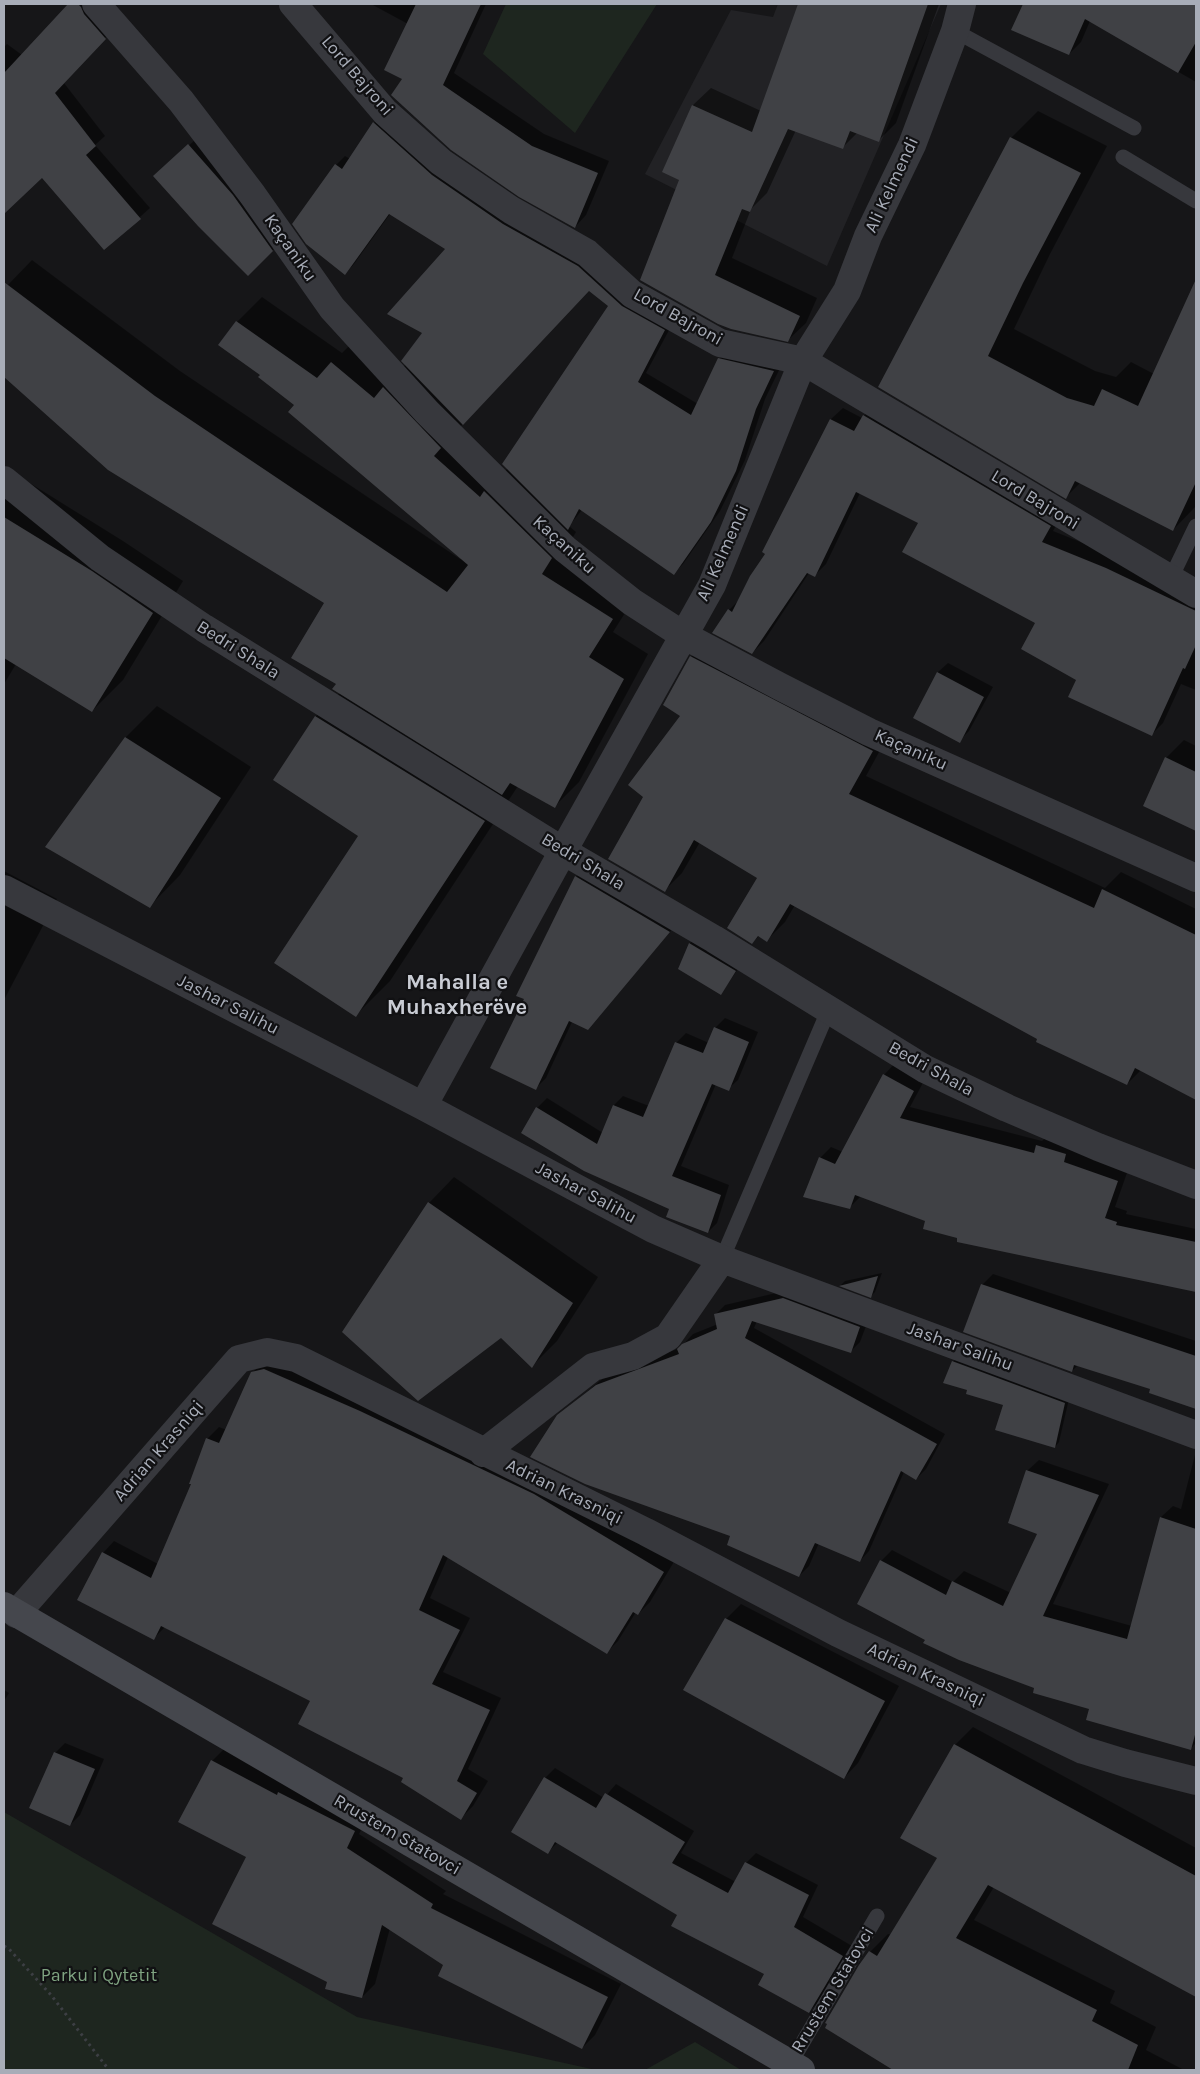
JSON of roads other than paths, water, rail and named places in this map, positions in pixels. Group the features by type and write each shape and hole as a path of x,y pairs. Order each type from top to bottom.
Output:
{"street":[{"name":"Kaçaniku","path":"96,4 181,100 252,194 332,308 426,412 565,549 632,602 683,635 869,732 1196,878"},
{"name":"Lord Bajroni","path":"293,4 386,112 441,162 511,210 587,253 632,294 720,343 803,361 1196,594"},
{"name":"Ali Kelmendi","path":"423,1106 562,851 712,585 803,361 846,291 868,236 926,111 955,31 962,4"},
{"name":"Bedri Shala","path":"4,480 100,558 204,628 562,851 829,1009 925,1069 1098,1147 1196,1185"},
{"name":"Jashar Salihu","path":"4,889 423,1106 653,1229 722,1259 1196,1435"},
{"path":"483,1453 593,1367 633,1356 668,1337 722,1259"},
{"name":"Adrian Krasniqi","path":"10,1610 239,1359 267,1352 296,1358 483,1453 646,1532 838,1633 1083,1750 1196,1781"},
{"name":"Rrustem Statovci","path":"10,1610 795,2067"}],"lane":[{"path":"955,31 1134,128"},
{"path":"1122,157 1196,201"},
{"path":"1170,580 1196,526"},
{"path":"722,1259 829,1009"},
{"name":"Rrustem Statovci","path":"795,2067 877,1916"}],"district":[{"name":"Mahalla e Muhaxherëve","path":"457,996"}],"park label":[{"name":"Parku i Qytetit","path":"99,1976"}]}
